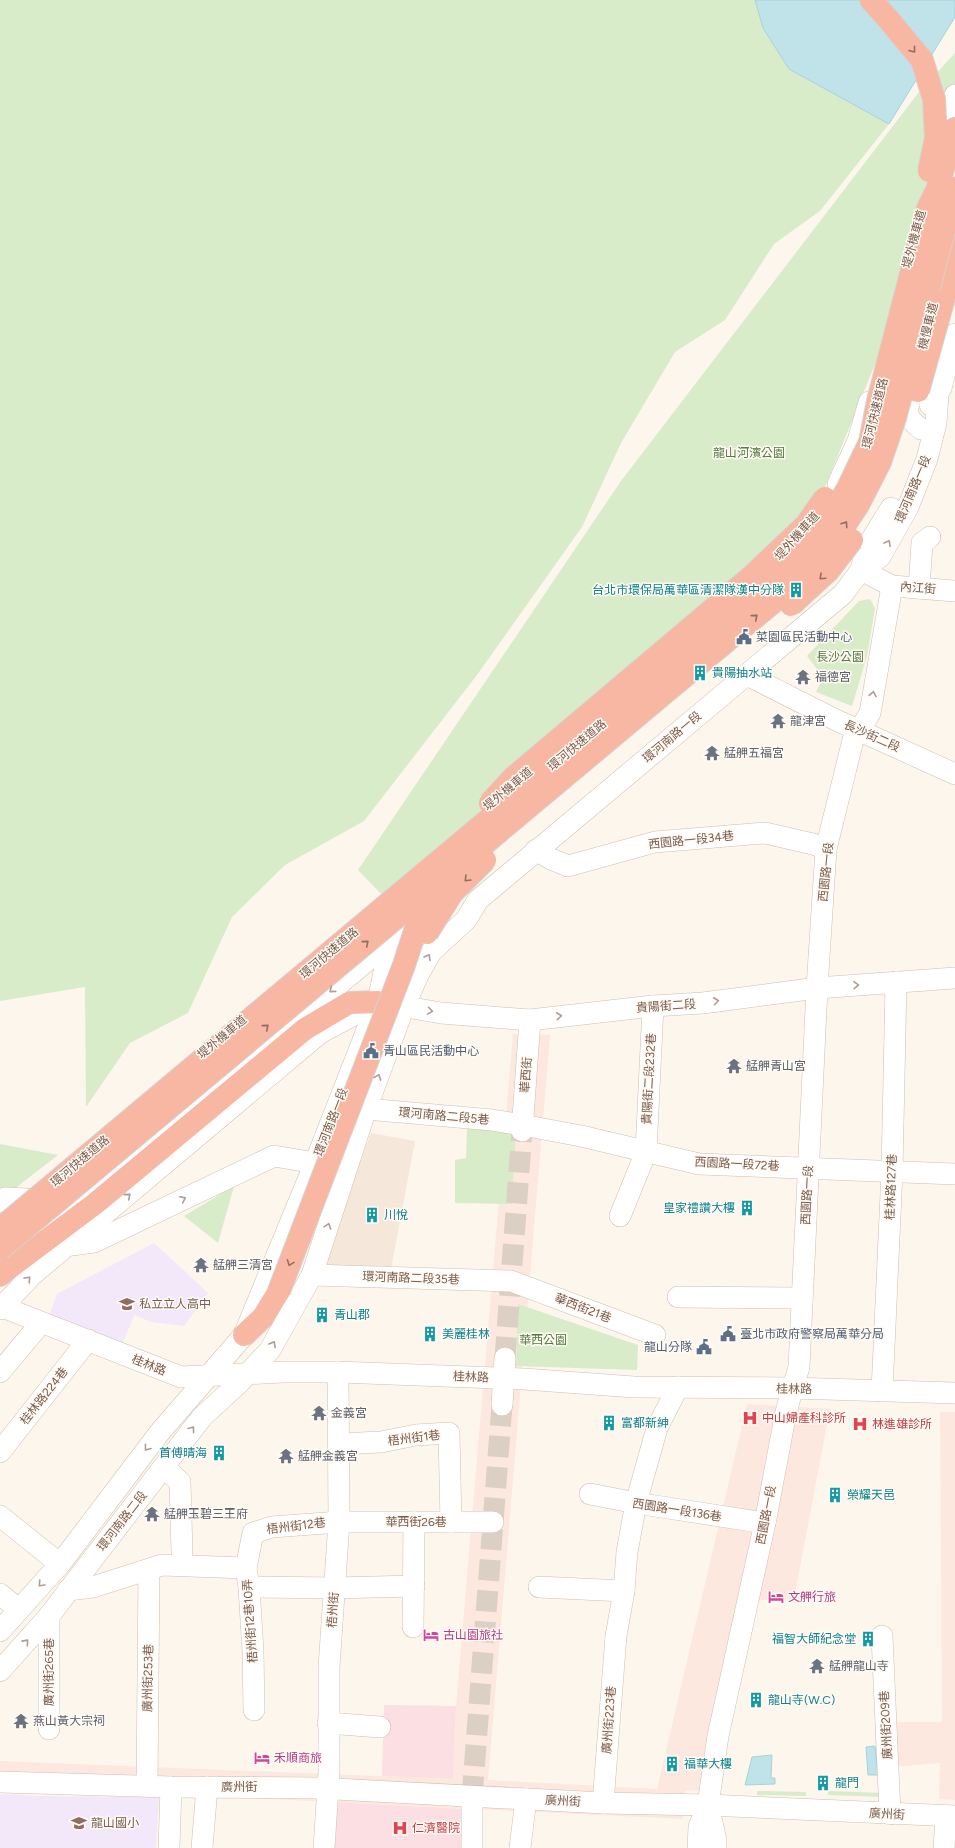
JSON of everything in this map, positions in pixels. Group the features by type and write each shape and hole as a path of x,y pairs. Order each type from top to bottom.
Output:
{"highway":[{"path":"871,0 922,60 934,99 936,138 927,186 928,208"},
{"name":"環河快速道路","path":"0,1229 766,587 819,534 847,490 870,442 878,401 928,208 937,190 955,128"},
{"name":"環河快速道路","path":"0,1249 778,598 834,541 864,493 880,462 893,425 955,188"},
{"path":"404,965 452,893 483,862 779,616 828,571 864,523 893,470 943,301 955,244"},
{"path":"943,301 955,277"},
{"path":"244,1335 263,1317 279,1290 404,965 415,931 438,882 486,807 513,778 722,602 806,525 828,494 878,401"},
{"path":"0,1275 96,1203 305,1029 349,1004 378,1002"}],"street":[{"name":"堤外機車道","path":"0,1223 18,1210 27,1199 326,950 442,850 474,818 757,578 809,526 839,483 858,441 928,183 955,95"},
{"name":"堤外機車道","path":"442,850 481,823 652,681 765,585 817,532 847,489 866,447 938,185 955,136"},
{"name":"機慢車道","path":"921,429 910,420 907,412 955,218"},
{"name":"環河南路一段","path":"248,1374 270,1350 312,1275 366,1108 404,1007 418,975 431,952 466,920 478,900 843,594 861,570 880,557 908,507 927,459 945,390 955,334"},
{"name":"環河南路一段","path":"861,570 867,547 887,517 909,470 925,410 945,390"},
{"path":"919,588 922,543 930,537"},
{"name":"內江街","path":"861,570 892,586 955,591"},
{"name":"西園路一段","path":"698,1848 699,1827 708,1805 718,1736 765,1524 786,1412 799,1367 817,988 826,849 853,740 870,713 892,586"},
{"name":"長沙街二段","path":"747,675 836,720 955,774"},
{"name":"西園路一段34巷","path":"536,850 551,860 568,866 655,842 765,833 813,844 826,849"},
{"name":"環河南路一段","path":"209,1376 244,1335 315,1163 378,1002 385,967 397,942 456,905 478,900"},
{"path":"0,1266 368,960 397,942"},
{"name":"貴陽街二段","path":"378,1002 441,1013 530,1020 653,1006 703,1003 817,988 955,978"},
{"name":"桂林路127巷","path":"882,1391 892,1172 896,982"},
{"path":"1,1308 32,1275 70,1245 320,1033 345,1021 378,1002"},
{"name":"貴陽街二段232巷","path":"620,1216 646,1152 653,1006"},
{"name":"華西街","path":"522,1128 530,1020"},
{"name":"環河南路二段5巷","path":"366,1108 492,1120 522,1128"},
{"name":"西園路一段72巷","path":"522,1128 581,1136 699,1164 955,1174"},
{"path":"70,1245 94,1242 274,1156 315,1163"},
{"path":"0,1202 5,1198 27,1199"},
{"name":"環河南路二段35巷","path":"312,1275 511,1281"},
{"name":"華西街21巷","path":"511,1281 655,1335"},
{"path":"678,1297 802,1298"},
{"name":"桂林路","path":"1,1308 88,1340 181,1377 283,1372 338,1372 504,1379 634,1387 792,1388 955,1393"},
{"path":"0,1372 41,1323"},
{"name":"桂林路224巷","path":"0,1452 88,1340"},
{"path":"502,1404 505,1358"},
{"name":"梧州街","path":"324,1848 329,1772 329,1666 339,1522 338,1372"},
{"name":"環河南路二段","path":"0,1671 49,1616 202,1417 248,1374"},
{"name":"環河南路二段","path":"0,1631 18,1609 60,1564 160,1432 209,1376"},
{"name":"廣州街223巷","path":"602,1803 616,1636 624,1591 627,1552 636,1503 657,1428 678,1387"},
{"name":"梧州街1巷","path":"339,1444 381,1442 416,1435 449,1433 451,1522"},
{"path":"164,1467 180,1482 182,1553"},
{"name":"西園路一段136巷","path":"590,1494 765,1524"},
{"path":"0,1516 60,1564"},
{"name":"華西街26巷","path":"339,1522 493,1522"},
{"name":"梧州街12巷","path":"253,1533 272,1527 339,1522"},
{"path":"414,1522 414,1627"},
{"name":"梧州街12巷10弄","path":"253,1533 248,1578 253,1652 254,1710"},
{"path":"68,1590 93,1588 162,1565 248,1578 334,1588 414,1586"},
{"name":"廣州街253巷","path":"147,1786 149,1570"},
{"path":"540,1588 624,1591"},
{"path":"0,1594 18,1609"},
{"name":"廣州街265巷","path":"48,1729 49,1616"},
{"name":"廣州街209巷","path":"882,1636 890,1814"},
{"path":"328,1723 380,1727"},
{"name":"廣州街","path":"0,1782 171,1787 328,1788 602,1803 708,1805 950,1816"},
{"path":"169,1848 171,1787"},
{"path":"202,1848 207,1787"},
{"path":"472,1797 472,1848"},
{"path":"520,1848 526,1799"},
{"name":"西園路一段","path":"708,1805 716,1840 716,1848"},
{"path":"944,1848 950,1816"}],"shaded area":[{"path":"513,1034 550,1035 488,1780 657,1789 747,1404 830,1409 794,1599 745,1601 703,1791 685,1790 683,1819 0,1786 0,1761 453,1779 456,1706"},
{"name":"川悅","path":"371,1133 415,1141 390,1274 320,1271"},
{"name":"私立立人高中","path":"154,1243 208,1293 184,1326 151,1322 134,1315 122,1345 49,1317 57,1294"},
{"path":"940,1412 955,1412 955,1800 939,1799 940,1763 892,1767 891,1722 942,1722"},
{"path":"384,1705 456,1706 453,1779 382,1776"},
{"name":"龍山國小","path":"0,1794 159,1797 156,1848 0,1848"},
{"name":"仁濟醫院","path":"333,1802 466,1809 464,1848 335,1848"}],"green space":[{"path":"0,0 755,0 763,28 789,69 889,124 820,211 774,244 725,320 675,352 621,443 582,527 477,675 364,821 285,865 232,917 188,1013 130,1043 86,1107 85,987 0,1001"},
{"name":"龍山河濱公園","path":"955,53 955,144 928,234 819,502 386,899 358,870 621,481 919,92"},
{"name":"長沙公園","path":"870,599 875,608 867,656 852,706 816,692 823,677 807,656 859,601"},
{"path":"467,1128 516,1129 512,1204 455,1203 455,1160 466,1158"},
{"path":"0,1144 58,1155 0,1200"},
{"path":"234,1186 218,1243 184,1216"},
{"name":"華西公園","path":"518,1304 638,1345 637,1370 516,1366"},
{"path":"757,1791 806,1792 806,1796 757,1795"},
{"path":"828,1791 884,1793 884,1797 828,1795"}],"water":[{"path":"755,0 955,0 955,17 889,124 789,69 763,28"},
{"path":"875,1746 878,1775 868,1775 866,1747"},
{"path":"772,1755 771,1778 775,1778 775,1784 745,1785 752,1757"}],"tunnel":[{"path":"505,1358 522,1131"},
{"path":"472,1797 502,1405"}],"place":[{"name":"台北市環保局萬華區清潔隊漢中分隊","path":"796,590"},
{"name":"菜園區民活動中心","path":"744,637"},
{"name":"貴陽抽水站","path":"700,673"},
{"name":"福德宮","path":"803,677"},
{"name":"龍津宮","path":"778,721"},
{"name":"艋舺五福宮","path":"712,753"},
{"name":"青山區民活動中心","path":"371,1051"},
{"name":"艋舺青山宮","path":"734,1066"},
{"name":"皇家禮讚大樓","path":"747,1208"},
{"name":"川悅","path":"372,1215"},
{"name":"艋舺三清宮","path":"201,1265"},
{"name":"私立立人高中","path":"127,1304"},
{"name":"青山郡","path":"322,1315"},
{"name":"美麗桂林","path":"430,1334"},
{"name":"臺北市政府警察局萬華分局","path":"728,1334"},
{"name":"龍山分隊","path":"704,1347"},
{"name":"金義宮","path":"319,1413"},
{"name":"中山婦產科診所","path":"750,1418"},
{"name":"富都新紳","path":"609,1423"},
{"name":"林進雄診所","path":"860,1424"},
{"name":"首傅晴海","path":"219,1453"},
{"name":"艋舺金義宮","path":"286,1456"},
{"name":"榮耀天邑","path":"835,1495"},
{"name":"艋舺玉碧三王府","path":"152,1514"},
{"name":"文舺行旅","path":"776,1597"},
{"name":"古山園旅社","path":"431,1635"},
{"name":"福智大師紀念堂","path":"868,1639"},
{"name":"艋舺龍山寺","path":"817,1666"},
{"name":"龍山寺(W.C)","path":"756,1700"},
{"name":"燕山黃大宗祠","path":"21,1721"},
{"name":"禾順商旅","path":"262,1758"},
{"name":"福華大樓","path":"672,1764"},
{"name":"龍門","path":"823,1783"},
{"name":"龍山國小","path":"79,1823"},
{"name":"仁濟醫院","path":"400,1828"}]}
